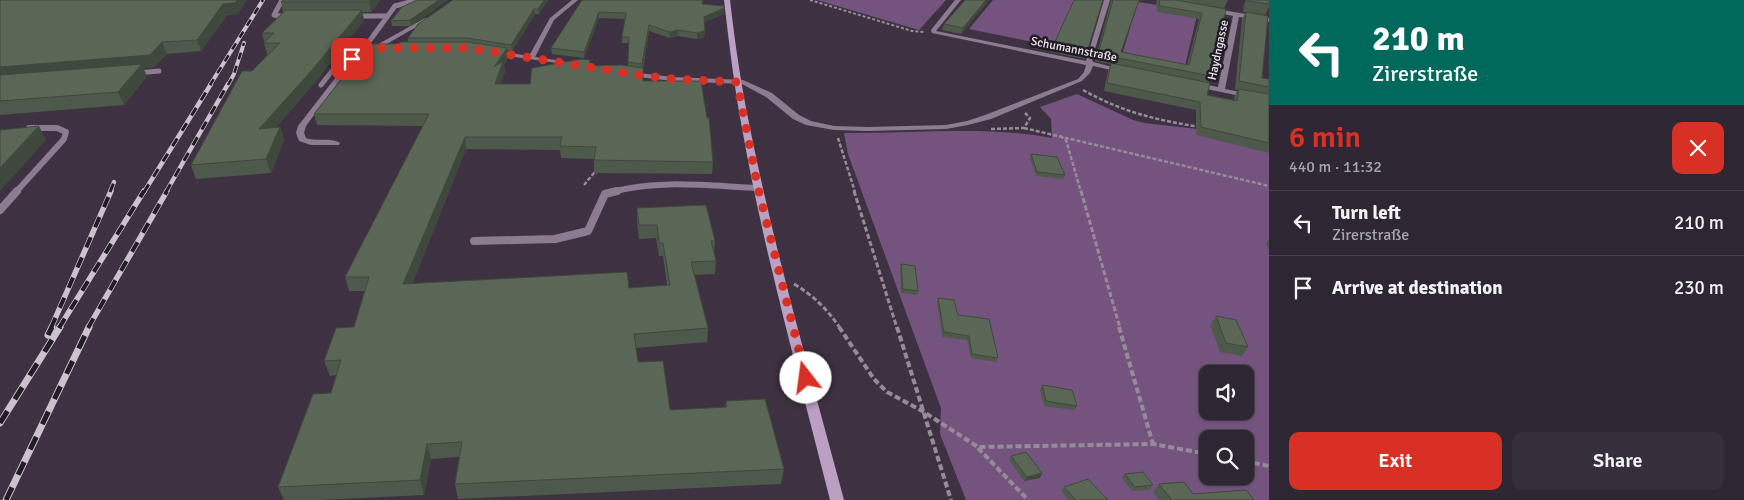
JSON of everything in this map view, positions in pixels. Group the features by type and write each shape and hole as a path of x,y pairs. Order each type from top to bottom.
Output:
{"main road":[{"path":"727,0 732,55 758,188 837,500"}],"street":[{"path":"532,57 552,19 575,0"},
{"path":"934,32 958,0"},
{"path":"619,72 673,79 737,82 758,88 796,117 809,123 834,128 893,129 946,127 988,117 1072,84 1088,74 1089,60 1107,0"},
{"path":"1200,8 1269,20"},
{"name":"Haydngasse","path":"1221,90 1236,15"},
{"path":"336,143 309,143 302,139 300,133 302,126 352,59 416,27 432,16"},
{"name":"Schumannstraße","path":"934,32 1127,71"},
{"path":"376,48 394,48"},
{"path":"486,50 580,65"},
{"path":"1193,84 1269,100"}],"lane":[{"path":"282,0 274,14 275,16 298,16"},
{"path":"321,85 347,52 368,43 397,4 417,0"},
{"path":"347,16 387,16"},
{"path":"134,74 159,71"},
{"path":"0,210 64,139 66,132 57,128 19,128"},
{"path":"474,241 555,239 588,231 605,194 630,187 673,185 758,188"}],"path":[{"path":"810,0 912,32 934,32"},
{"path":"1072,84 1110,105 1136,116 1203,127"},
{"path":"834,128 951,500"},
{"path":"1024,128 1269,186"},
{"path":"1060,136 1066,140 1153,444"},
{"path":"780,278 803,289 828,310 874,379 887,392 924,412 978,447 1028,500"},
{"path":"978,447 1153,444 1199,452"},
{"path":"1254,463 1269,466"}],"shaded area":[{"path":"817,0 946,0 919,30"},
{"path":"993,0 1075,0 1053,46 969,29"},
{"path":"1138,2 1198,11 1184,70 1121,58"},
{"path":"1077,94 1133,120 1144,123 1215,131 1269,142 1269,500 966,500 940,434 941,408 848,154 844,133 974,131 1026,134 1052,138 1051,119 1040,107"}],"building":[{"path":"0,0 237,0 235,3 223,4 197,40 162,42 150,55 0,67"},
{"path":"283,0 370,0 369,2 281,2"},
{"path":"417,0 439,0 410,20 391,21 402,7"},
{"path":"453,0 544,0 538,9 534,9 511,45 468,38 408,38 418,24"},
{"path":"582,0 703,0 702,4 724,6 724,8 704,17 705,31 697,33 678,30 670,32 649,25 642,64 628,62 629,37 622,37 626,13 599,12 584,52 551,48"},
{"path":"965,0 986,0 963,28 944,24"},
{"path":"1074,0 1103,0 1087,52 1053,46"},
{"path":"1113,0 1139,0 1121,52 1189,65 1202,13 1160,6 1159,0 1176,0 1226,9 1211,76 1098,54"},
{"path":"1269,0 1269,4 1248,1"},
{"path":"286,10 362,10 259,129 280,127 266,159 191,165 242,71 252,71 280,43 264,43 274,33 262,33"},
{"path":"1246,12 1268,16 1262,78 1269,79 1269,87 1239,81"},
{"path":"401,42 467,42 507,48 494,67 503,61 495,84 530,84 532,68 581,59 590,60 589,66 621,65 643,68 643,81 701,81 707,118 709,118 713,162 594,160 596,147 560,146 562,137 465,137 403,284 627,272 629,288 670,285 663,243 659,243 657,225 639,225 637,208 706,205 715,241 711,241 716,261 691,262 708,328 634,334 638,362 663,361 670,410 727,407 726,401 765,399 784,469 455,484 462,442 427,444 420,480 278,487 313,394 331,393 341,360 324,361 336,328 354,327 369,277 345,277 429,114 314,114 369,44 399,44"},
{"path":"1111,63 1210,83 1207,95 1237,101 1239,89 1269,94 1269,143 1201,127 1200,102 1107,83"},
{"path":"142,64 118,92 0,101 0,75"},
{"path":"39,126 0,168 0,130"},
{"path":"1031,154 1057,157 1065,175 1037,172"},
{"path":"901,264 915,266 918,291 903,289"},
{"path":"938,298 954,300 958,315 989,319 998,358 972,354 969,336 944,332"},
{"path":"1216,316 1236,320 1248,347 1226,343"},
{"path":"1042,385 1072,390 1077,406 1046,401"},
{"path":"1026,452 1042,473 1027,477 1011,456"},
{"path":"1143,472 1153,485 1135,487 1125,474"},
{"path":"1088,479 1108,500 1076,500 1064,487"},
{"path":"1184,482 1193,494 1246,490 1254,500 1172,500 1159,484"}],"railway":[{"path":"210,85 263,0"},
{"path":"228,85 234,74 244,43"},
{"path":"144,192 211,84"},
{"path":"166,192 228,84"},
{"path":"110,192 114,182"},
{"path":"51,328 111,191"},
{"path":"59,328 144,191"},
{"path":"88,328 167,191"},
{"path":"48,335 52,327"},
{"path":"0,423 60,327"},
{"path":"6,500 89,327"}],"route":[{"path":"352,59 361,53 376,48 468,48 639,75 673,79 737,82 758,188 806,378"}]}
